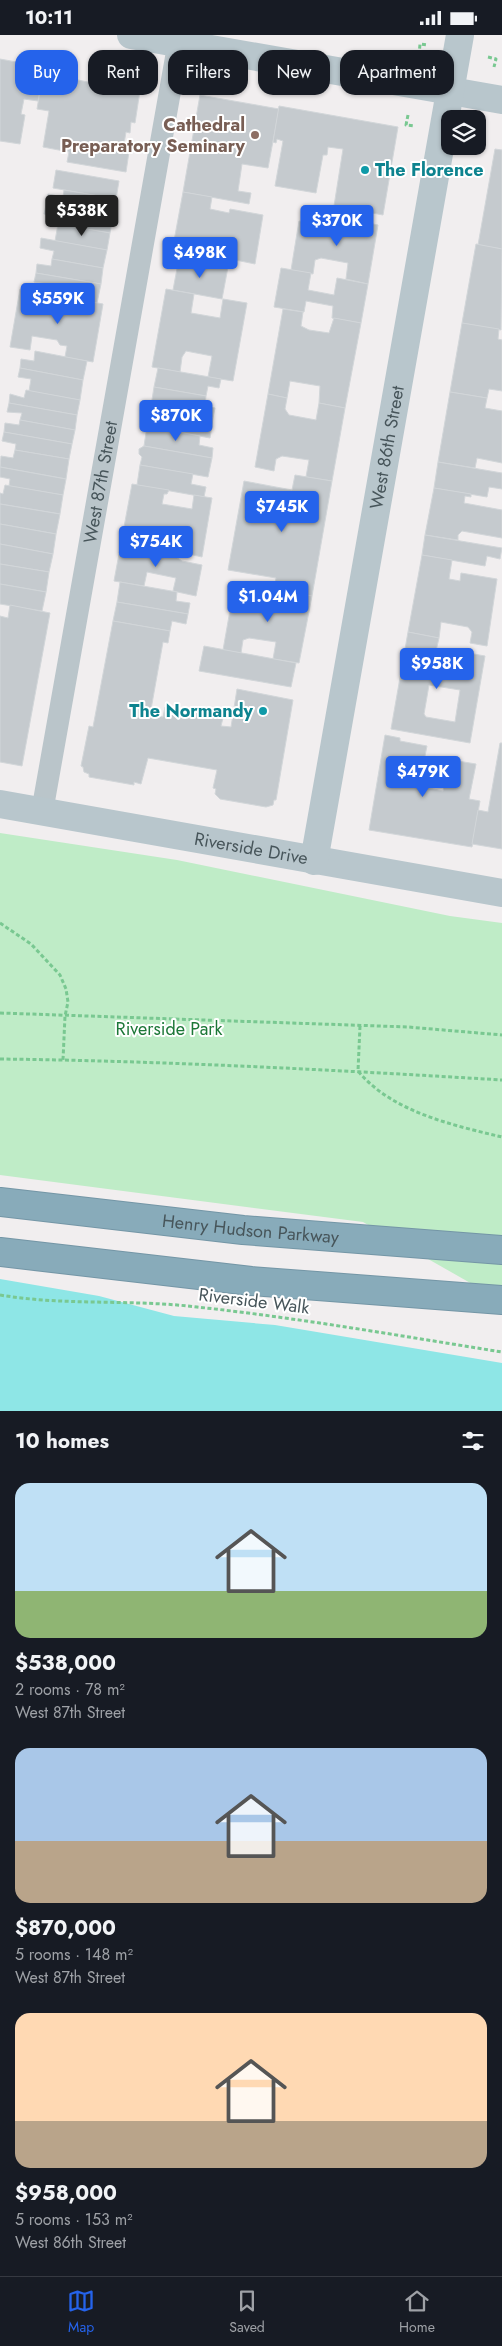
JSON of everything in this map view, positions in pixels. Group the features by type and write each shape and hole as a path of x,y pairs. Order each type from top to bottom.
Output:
{"highway":[{"name":"Henry Hudson Parkway","path":"0,1202 243,1230 502,1250"},
{"path":"0,1252 261,1282 502,1300"}],"main road":[{"path":"131,35 179,39 340,70"},
{"name":"West 86th Street","path":"454,69 460,35"},
{"path":"454,93 502,100"},
{"name":"West 86th Street","path":"314,861 449,95"},
{"name":"Riverside Drive","path":"0,804 502,893"}],"street":[{"name":"West 87th Street","path":"42,812 179,39"}],"path":[{"path":"419,50 420,44 428,45"},
{"path":"488,57 496,59 494,67"},
{"path":"408,115 406,125 414,126"},
{"path":"0,923 31,944 60,975 66,989 68,1002 65,1016 63,1060"},
{"path":"0,1013 360,1025 502,1035"},
{"path":"360,1025 358,1071 375,1088 400,1105 502,1137"},
{"path":"0,1059 358,1071 502,1080"},
{"name":"Riverside Walk","path":"0,1295 47,1301 123,1302 196,1306 502,1352"}],"green space":[{"name":"Riverside Park","path":"0,833 177,860 450,916 502,923 502,1301 363,1222 0,1175"}],"water":[{"path":"0,1279 99,1296 174,1316 275,1325 502,1363 502,1411 0,1411"}],"building":[{"path":"0,59 15,62 15,95 39,95 38,101 24,99 21,114 25,115 20,144 0,141"},
{"path":"78,80 88,82 88,95 139,95 135,123 131,122 130,133 126,132 124,144 130,145 126,172 67,162 69,152 43,147 49,111 37,109 39,95 78,95"},
{"path":"200,95 279,109 268,168 242,164 238,191 251,193 249,204 183,192"},
{"name":"The Florence","path":"279,106 398,127 383,215 334,206 343,149 328,147 327,155 323,155 316,193 275,186 283,141 277,139 276,143 273,142"},
{"path":"495,149 502,150 502,249 478,245"},
{"path":"56,170 119,181 116,199 53,188"},
{"path":"64,190 116,199 113,216 46,205 48,194 63,197"},
{"path":"183,192 212,197 210,209 229,213 230,209 263,215 255,264 221,257 222,254 202,251 200,262 171,257"},
{"path":"46,205 113,216 110,233 58,224 60,216 44,214"},
{"path":"343,218 378,225 368,284 346,279 348,263 321,258 315,260 313,274 291,270 299,221 341,228"},
{"path":"58,224 110,233 107,250 55,241"},
{"path":"41,238 107,250 103,268 52,259 54,251 40,248"},
{"path":"476,244 502,249 501,330 462,323"},
{"path":"179,258 228,267 222,299 173,290"},
{"path":"52,259 103,268 101,284 36,273 37,264 51,266"},
{"path":"281,268 311,273 308,290 334,295 337,278 368,284 361,323 332,318 333,306 306,301 304,312 274,307"},
{"path":"36,273 101,284 97,303 46,294 48,284 34,282"},
{"path":"20,289 42,293 39,306 71,312 71,309 74,310 76,299 103,304 93,362 65,357 67,346 60,345 57,340 32,336 30,350 10,347"},
{"path":"166,289 194,294 191,313 220,318 223,299 247,303 233,381 208,377 212,356 186,351 182,357 180,372 152,367"},
{"path":"283,309 303,312 301,326 309,330 329,333 334,318 361,323 345,408 319,403 320,386 290,381 287,398 268,394"},
{"path":"462,323 499,329 498,339 502,340 502,391 489,389 487,398 450,392"},
{"path":"35,351 87,361 83,380 20,368 21,359 34,361"},
{"path":"20,368 83,380 80,400 29,391 31,379 18,377"},
{"path":"158,368 221,379 219,388 208,386 206,396 154,387"},
{"path":"154,387 206,396 205,406 215,408 213,418 151,406"},
{"path":"26,390 80,400 77,415 9,403 10,394 24,398"},
{"path":"450,392 487,398 485,408 502,411 502,463 477,458 475,468 438,462"},
{"path":"268,394 287,398 285,409 289,415 316,420 319,403 345,408 332,481 306,477 309,460 282,456 276,459 274,471 255,467"},
{"path":"9,403 77,415 75,430 20,420 22,413 7,412"},
{"path":"151,406 213,418 210,438 147,426 146,411"},
{"path":"20,420 75,430 72,444 4,432 5,423 19,425"},
{"path":"147,426 200,436 199,445 213,448 212,458 144,446"},
{"path":"4,432 72,444 69,459 15,450 16,444 2,441"},
{"path":"144,446 212,458 208,477 140,465 142,457 139,454 139,449"},
{"path":"15,450 69,459 66,479 0,467 1,456 13,458"},
{"path":"438,462 502,473 502,489 489,487 487,497 434,488"},
{"path":"140,465 193,474 191,484 206,487 204,497 137,485"},
{"path":"0,467 66,479 63,495 9,486 10,479 0,477"},
{"path":"295,475 332,481 312,596 274,589 276,578 228,570 244,481 292,490"},
{"path":"132,484 169,490 167,494 164,494 162,504 192,509 194,495 212,498 202,557 184,553 186,539 157,534 154,548 121,543"},
{"path":"5,485 63,495 60,514 0,504 0,493 3,494"},
{"path":"434,488 471,494 471,497 465,496 464,503 502,510 502,538 462,531 458,535 458,540 425,535"},
{"path":"0,504 60,514 56,534 0,524"},
{"path":"0,524 56,534 53,554 0,544"},
{"path":"425,535 502,548 500,559 487,556 485,566 422,555"},
{"path":"121,543 176,552 176,557 182,561 202,565 196,596 173,591 176,578 147,572 144,586 114,581"},
{"path":"0,544 53,554 49,572 0,564"},
{"path":"422,555 452,560 449,579 460,581 461,573 497,579 487,646 470,643 472,632 468,627 441,622 439,638 408,632"},
{"path":"0,564 49,572 46,592 0,584"},
{"path":"120,582 177,592 176,601 190,603 188,614 117,602"},
{"path":"235,582 253,585 251,598 257,603 282,607 285,591 312,596 299,663 273,659 276,642 249,638 243,640 241,653 223,650"},
{"path":"0,584 46,592 42,611 0,604"},
{"path":"117,602 188,614 186,624 172,621 170,631 113,621"},
{"path":"10,605 50,613 22,766 0,762 0,616 8,618"},
{"name":"The Normandy","path":"113,621 170,631 168,643 163,642 150,715 163,717 165,707 223,718 221,726 231,727 237,689 293,700 276,800 274,800 273,805 266,807 220,799 215,794 216,789 213,788 217,770 148,758 141,784 134,782 134,785 89,777 89,774 84,772 81,766 89,726 93,727"},
{"path":"408,632 439,638 436,651 445,653 446,649 485,656 470,743 391,729","holes":["429,685 460,690 455,722 426,717 424,714"]},
{"path":"204,646 296,663 291,687 199,671"},
{"path":"385,735 400,738 400,741 427,746 419,786 443,791 446,759 476,764 469,799 480,801 472,847 369,830"},
{"path":"500,743 502,743 502,849 472,844 478,810 488,812"}],"place":[{"name":"Cathedral Preparatory Seminary","path":"255,135"},
{"name":"The Florence","path":"365,170"},
{"name":"The Normandy","path":"263,711"}]}
